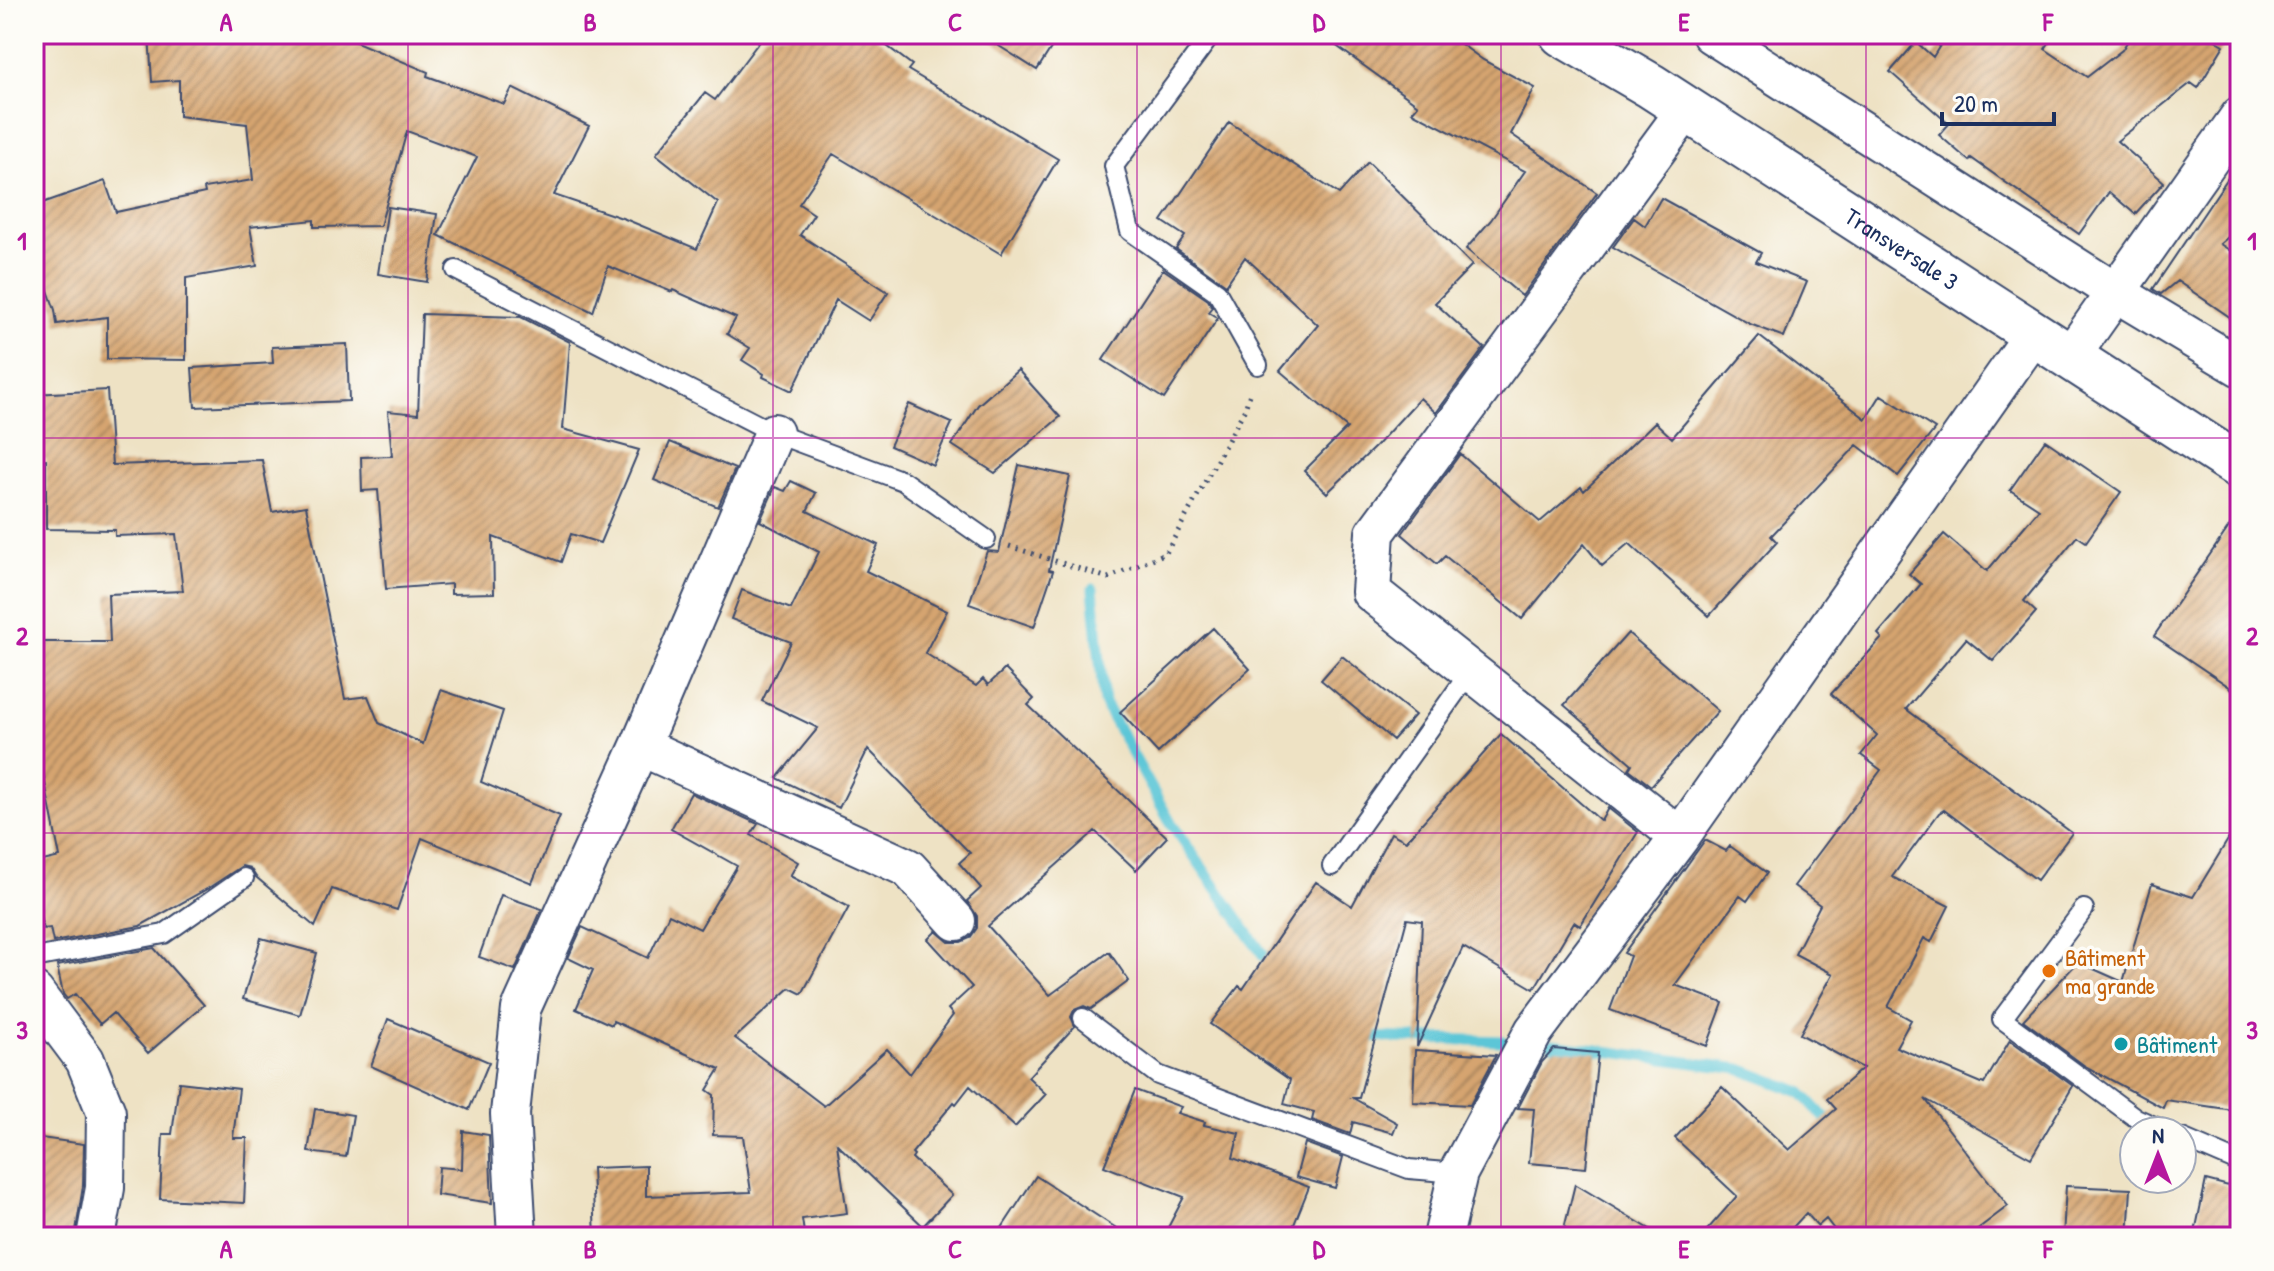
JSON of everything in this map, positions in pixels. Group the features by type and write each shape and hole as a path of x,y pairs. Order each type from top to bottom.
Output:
{"main road":[{"name":"Transversale 3","path":"1562,34 1651,86 2240,467"}],"street":[{"path":"1711,34 2115,292 2240,367"},
{"path":"1680,837 1371,592 1375,533 1686,110"},
{"path":"2070,357 2240,116"},
{"path":"1443,1237 1458,1173 1534,1031 1680,837 2034,334"},
{"path":"517,1237 510,1114 521,1009 640,746 774,433"},
{"path":"640,746 908,868 956,921"},
{"path":"34,992 85,1060 106,1112 105,1188 96,1237"}],"lane":[{"path":"1212,34 1114,166 1130,231 1217,292 1258,365"},
{"path":"456,270 774,433 903,481 986,539"},
{"path":"1332,866 1470,672"},
{"path":"34,958 164,934 244,878"},
{"path":"2084,909 2002,1019 2132,1115"},
{"path":"1083,1018 1158,1075 1409,1169 1458,1173"},
{"path":"2198,1145 2240,1163"}],"path":[{"path":"986,539 1108,578 1166,553 1245,409 1258,365"}],"building":[{"path":"149,34 229,34 229,38 340,35 428,72 427,76 504,104 512,88 589,126 554,195 625,219 697,249 718,203 656,154 705,93 715,100 765,34 871,34 912,65 908,70 1058,159 1001,254 833,154 799,204 814,214 800,235 888,292 869,321 836,300 792,391 763,377 764,374 742,360 750,348 727,334 736,318 673,290 608,266 593,312 438,235 477,157 407,131 380,226 314,227 314,220 250,227 257,266 186,278 186,360 107,359 107,317 57,324 34,251 34,206 105,181 116,212 205,193 204,188 253,180 247,124 179,116 179,80 152,82"},
{"path":"980,34 1060,34 1037,70"},
{"path":"1320,34 1447,34 1483,60 1535,88 1511,134 1597,193 1522,296 1466,249 1491,220 1525,171 1412,112 1418,105"},
{"path":"1947,34 2055,34 2045,49 2087,77 2122,50 2132,34 2205,34 2224,45 2198,88 2191,83 2117,141 2164,182 2135,214 2109,192 2079,234 1971,158 1969,161 1939,135 1949,124 1890,72 1916,42 1933,57"},
{"path":"1229,122 1339,194 1368,162 1472,265 1435,303 1484,348 1436,413 1420,398 1327,493 1304,471 1347,428 1280,371 1318,325 1245,257 1226,285 1176,249 1185,236 1162,221"},
{"path":"2240,160 2240,227 2220,244 2240,257 2240,324 2177,281 2161,294 2153,289"},
{"path":"1661,198 1761,253 1756,262 1807,282 1784,337 1750,324 1613,247 1634,218 1645,226"},
{"path":"388,207 437,214 427,282 378,274"},
{"path":"1163,269 1208,300 1212,307 1208,312 1218,318 1164,399 1103,360"},
{"path":"422,314 521,317 570,342 563,429 639,450 600,543 571,534 561,562 493,537 494,593 451,594 451,584 386,589 378,490 362,491 361,457 392,456 388,411 418,414"},
{"path":"1759,336 1866,419 1881,395 1935,429 1898,476 1857,445 1771,536 1777,542 1709,616 1629,543 1602,566 1584,544 1522,619 1445,556 1437,564 1402,534 1460,454 1540,522 1581,487 1584,491 1655,422 1672,438"},
{"path":"347,344 349,401 195,407 192,368 273,363 272,347"},
{"path":"1018,370 1060,417 995,473 952,445 978,405"},
{"path":"107,390 112,465 262,460 272,512 306,506 345,699 368,696 379,723 423,744 441,690 503,711 481,782 560,816 532,883 422,838 397,910 332,889 315,927 256,877 250,868 242,866 140,926 53,942 50,928 43,929 34,889 34,863 60,857 41,763 36,763 36,642 110,642 108,594 183,591 176,534 115,536 115,530 46,529 46,459 36,460 34,394"},
{"path":"909,404 952,423 933,465 890,446"},
{"path":"2045,440 2121,492 2086,542 2077,536 2024,601 2036,612 1993,661 1966,639 1906,709 2072,833 2037,880 1944,810 1939,813 1892,877 1949,906 1931,942 1924,938 1888,1007 1911,1020 1896,1047 1984,1084 2010,1040 2073,1086 2031,1158 1925,1099 2008,1206 1967,1237 1840,1237 1826,1219 1818,1226 1806,1213 1784,1237 1701,1237 1737,1196 1675,1138 1722,1087 1789,1150 1836,1109 1827,1099 1863,1068 1800,1034 1833,974 1795,954 1820,905 1794,886 1881,770 1861,755 1877,735 1831,694 1882,638 1878,634 1921,584 1909,574 1944,534 1987,571 2039,509 2010,490"},
{"path":"670,442 735,469 718,507 654,480"},
{"path":"1019,465 1070,476 1049,570 1053,571 1034,627 969,604 987,551 999,552"},
{"path":"791,481 816,493 807,511 878,545 866,571 947,611 925,653 976,686 983,679 988,685 1005,669 1034,699 1028,705 1167,837 1136,870 1095,831 988,926 1050,995 1109,952 1129,981 1091,1009 1084,1006 1074,1010 1071,1017 1075,1026 1028,1077 1046,1094 1015,1127 970,1086 956,1104 954,1102 912,1153 912,1158 952,1195 923,1226 837,1144 847,1213 802,1219 804,1233 779,1237 595,1237 592,1168 646,1166 646,1196 751,1192 743,1136 713,1135 714,1095 707,1090 720,1069 613,1021 612,1025 576,1009 593,970 568,958 582,927 648,958 669,914 700,929 737,866 671,829 691,793 758,824 751,835 798,862 790,876 849,907 802,994 790,988 735,1038 824,1106 887,1049 910,1074 953,1015 948,1009 972,987 928,939 936,931 949,942 961,942 970,938 977,928 977,916 967,901 981,888 959,863 970,853 868,749 839,808 777,778 818,728 762,701 791,642 731,619 742,590 791,609 819,552 760,521 775,487 785,491"},
{"path":"2240,511 2240,694 2154,636"},
{"path":"1213,628 1250,669 1158,753 1120,712"},
{"path":"1628,633 1718,711 1651,786 1629,769 1632,764 1564,705"},
{"path":"1342,656 1415,715 1393,740 1321,680"},
{"path":"1501,734 1601,821 1608,808 1638,832 1580,926 1574,922 1534,989 1463,947 1417,1047 1422,921 1407,919 1359,1098 1353,1098 1397,1123 1393,1133 1353,1122 1350,1134 1312,1120 1314,1112 1284,1104 1290,1080 1210,1024 1239,986 1243,989 1316,882 1352,906 1391,833 1406,841"},
{"path":"2240,820 2240,1111 2166,1100 2163,1108 2085,1066 2023,1020 2078,962 2123,982 2152,884 2193,897"},
{"path":"1705,840 1726,851 1730,846 1767,873 1747,901 1740,896 1675,985 1723,1003 1707,1046 1610,1010 1630,956 1624,953"},
{"path":"501,895 542,909 515,970 479,957"},
{"path":"261,938 317,953 300,1015 243,999"},
{"path":"154,948 204,1005 148,1053 113,1013 100,1024 75,994 67,999 57,966"},
{"path":"388,1019 489,1062 469,1110 371,1066"},
{"path":"1554,1049 1598,1053 1586,1168 1529,1163 1534,1109 1518,1108 1542,1062"},
{"path":"1415,1050 1496,1055 1470,1105 1413,1102"},
{"path":"179,1082 239,1089 233,1138 247,1138 244,1203 160,1199 163,1134 172,1134"},
{"path":"1135,1090 1181,1107 1177,1113 1205,1122 1204,1125 1239,1133 1233,1158 1309,1187 1289,1237 1163,1237 1184,1197 1104,1166"},
{"path":"315,1109 353,1115 346,1157 308,1152"},
{"path":"463,1131 489,1135 492,1203 437,1195 439,1167 462,1169"},
{"path":"34,1137 84,1144 83,1186 75,1237 34,1237"},
{"path":"1305,1143 1343,1157 1335,1188 1296,1177"},
{"path":"1036,1176 1130,1237 996,1237"},
{"path":"2206,1180 2240,1189 2240,1237 2194,1237"},
{"path":"1575,1184 1663,1237 1562,1237"},
{"path":"2066,1186 2118,1188 2118,1195 2131,1195 2128,1237 2063,1237"}],"waterway":[{"path":"1093,589 1104,703 1171,823 1273,969"},
{"path":"1363,1037 1503,1041"},
{"path":"1552,1044 1740,1069 1801,1092 1834,1128"}],"place":[{"name":"Bâtiment ma grande","path":"2049,971"},
{"name":"Bâtiment","path":"2121,1044"}]}
